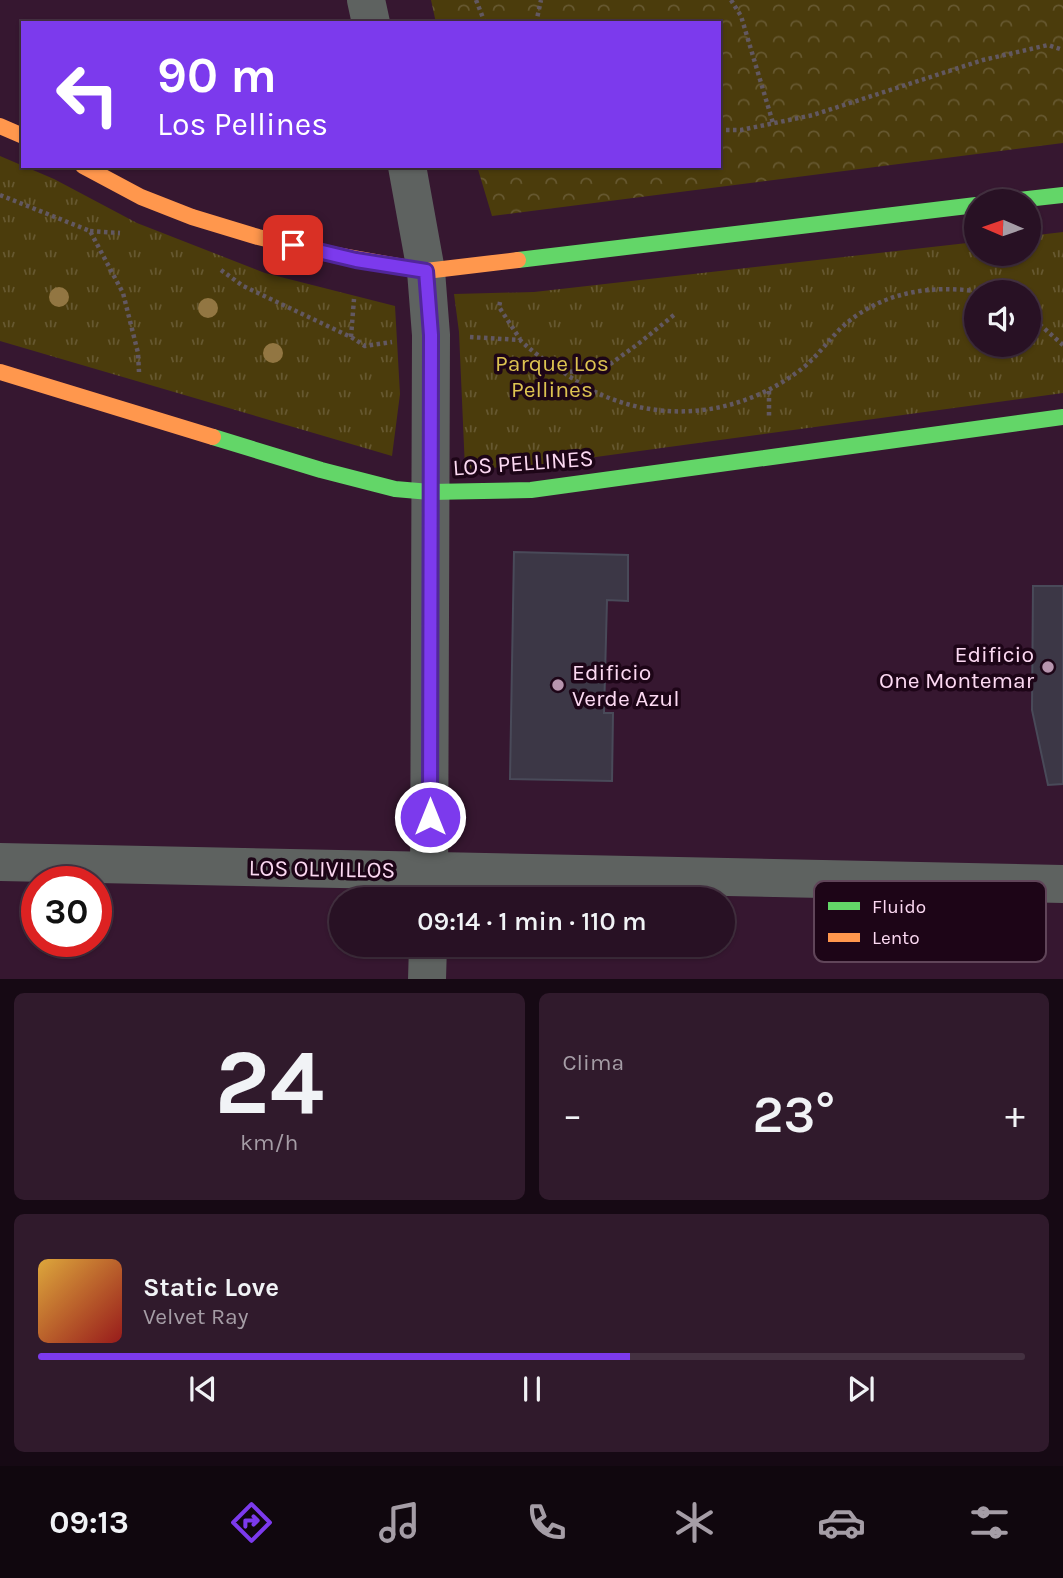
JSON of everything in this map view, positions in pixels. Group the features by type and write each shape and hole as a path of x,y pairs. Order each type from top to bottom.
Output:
{"main road":[{"path":"0,126 21,135"},
{"path":"87,168 158,205 223,227 356,260 426,271 964,206"},
{"path":"1041,197 1063,195"},
{"name":"LOS PELLINES","path":"0,372 333,473 395,489 430,492 531,490 1063,417"}],"street":[{"path":"366,0 371,21"},
{"path":"407,168 426,271 431,335 429,886"},
{"name":"LOS OLIVILLOS","path":"0,862 429,886 814,885"},
{"path":"427,979 428,957"}],"path":[{"path":"476,0 484,21"},
{"path":"536,21 541,0"},
{"path":"731,0 741,16 773,123"},
{"path":"721,130 741,130 813,114 983,60 1048,46 1063,50"},
{"path":"0,195 90,231 129,233"},
{"path":"90,231 123,293 138,353 142,414"},
{"path":"214,265 243,286 365,346 431,335 520,340 537,357 582,386 635,407 670,412 703,411 737,404 769,391 798,373 842,328 864,311 891,297 920,290 964,290"},
{"path":"562,372 602,370 674,315"},
{"path":"1041,326 1063,345"}],"green space":[{"path":"431,0 1063,0 1063,143 492,216 478,168 721,168 721,21 436,21"},
{"path":"0,156 21,165 21,168 28,168 54,179 137,223 265,273 395,306 400,394 392,456 0,341"},
{"name":"Parque Los Pellines","path":"1063,232 1063,393 530,466 465,469 459,332 454,294 534,292 964,243 964,266 1041,266 1041,235"}],"building":[{"name":"Edificio Verde Azul","path":"514,552 628,555 628,601 607,600 604,713 613,713 612,781 510,779"},
{"name":"Edificio One Montemar","path":"1033,586 1063,586 1063,784 1048,785 1032,710"}],"traffic: fast":[{"path":"1041,197 1063,195"},
{"path":"518,260 964,206"},
{"path":"213,437 395,489 430,492 531,490 1063,417"}],"traffic: slow":[{"path":"0,126 21,135"},
{"path":"87,168 141,197 192,217 325,253 426,271 518,260"},
{"path":"0,372 213,437"}],"place":[{"name":"Edificio One Montemar","path":"1048,667"},
{"name":"Edificio Verde Azul","path":"558,685"}],"route":[{"path":"293,245 356,260 426,271 431,335 430,817"}]}
